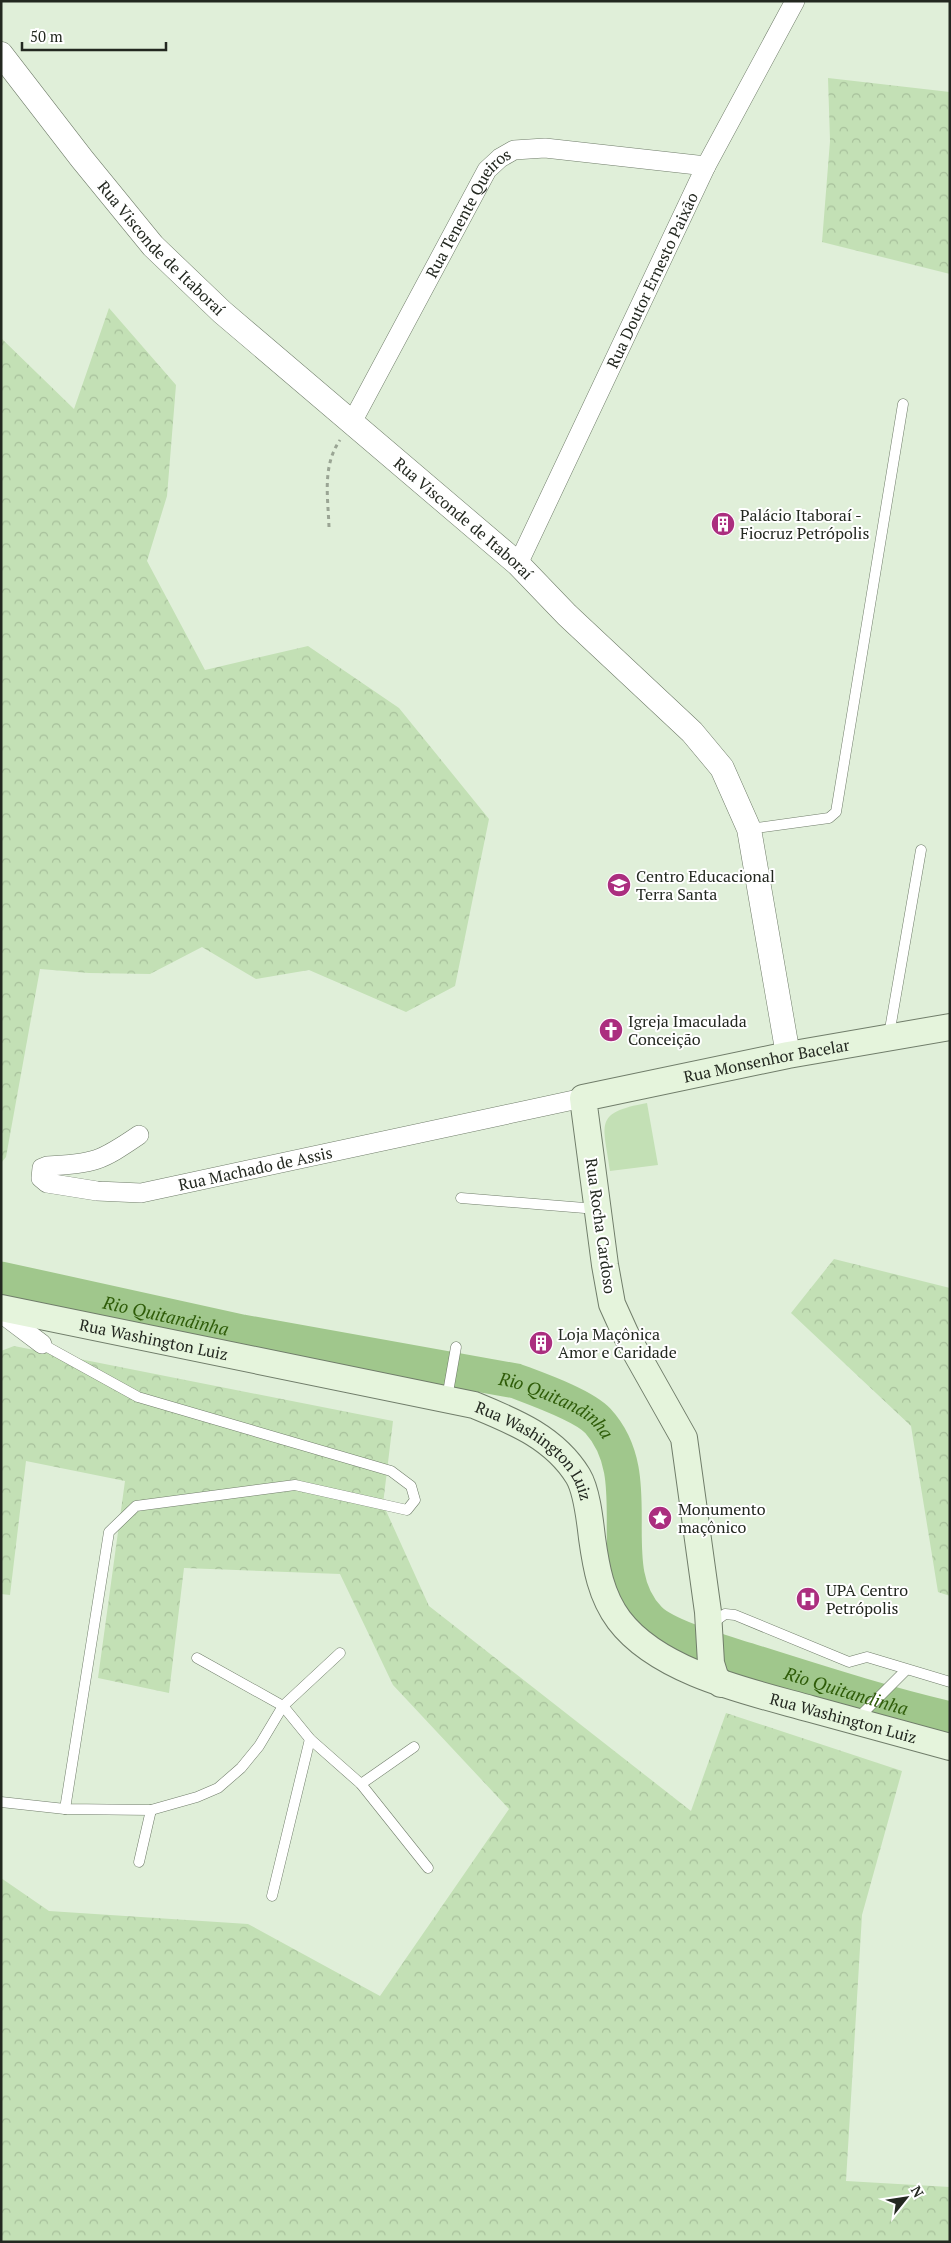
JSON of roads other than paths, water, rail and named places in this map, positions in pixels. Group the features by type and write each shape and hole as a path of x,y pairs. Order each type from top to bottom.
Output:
{"main road":[{"name":"Rua Monsenhor Bacelar","path":"583,1098 788,1055 950,1027"},
{"name":"Rua Rocha Cardoso","path":"583,1098 612,1304 626,1335 684,1438 709,1625 707,1673"},
{"name":"Rua Washington Luiz","path":"1,1308 474,1405 520,1424 556,1449 578,1477 590,1517 596,1566 610,1607 619,1621 640,1640 666,1659 855,1721 950,1747"}],"street":[{"name":"Rua Doutor Ernesto Paixão","path":"518,564 706,166 795,1"},
{"name":"Rua Visconde de Itaboraí","path":"1,54 82,159 153,246 222,312 351,424 518,564 567,616 692,732 722,768 749,829 788,1055"},
{"name":"Rua Tenente Queiros","path":"351,424 488,170 500,158 514,150 545,148 706,166"},
{"name":"Rua Machado de Assis","path":"139,1134 108,1156 96,1161 42,1168 41,1178 47,1183 97,1191 141,1192 583,1098"},
{"path":"1,1313 42,1344"}],"lane":[{"path":"749,829 829,818 836,812 903,404"},
{"path":"888,1039 922,850"},
{"path":"461,1198 598,1209"},
{"path":"42,1344 138,1397 391,1471 411,1486 415,1500 407,1510 295,1485 136,1506 109,1532 65,1809"},
{"path":"447,1399 456,1348"},
{"path":"709,1625 725,1614 735,1615 849,1662 867,1657 950,1682"},
{"path":"1,1802 65,1809 151,1810 197,1797 218,1788 241,1768 259,1746 283,1706 340,1653"},
{"path":"196,1658 283,1706 310,1739 361,1784 428,1868"},
{"path":"855,1721 906,1670"},
{"path":"272,1896 310,1739"},
{"path":"361,1784 414,1747"},
{"path":"140,1862 151,1810"}],"waterway":[{"name":"Rio Quitandinha","path":"1,1279 242,1332 516,1381 571,1403 598,1421 613,1444 621,1469 624,1495 624,1549 627,1574 634,1598 649,1619 657,1626 681,1638 710,1648 848,1691 950,1719"}],"place":[{"name":"Palácio Itaboraí - Fiocruz Petrópolis","path":"723,524"},
{"name":"Centro Educacional Terra Santa","path":"619,885"},
{"name":"Igreja Imaculada Conceição","path":"611,1030"},
{"name":"Loja Maçônica Amor e Caridade","path":"541,1343"},
{"name":"Monumento maçônico","path":"660,1518"},
{"name":"UPA Centro Petrópolis","path":"808,1599"}]}
